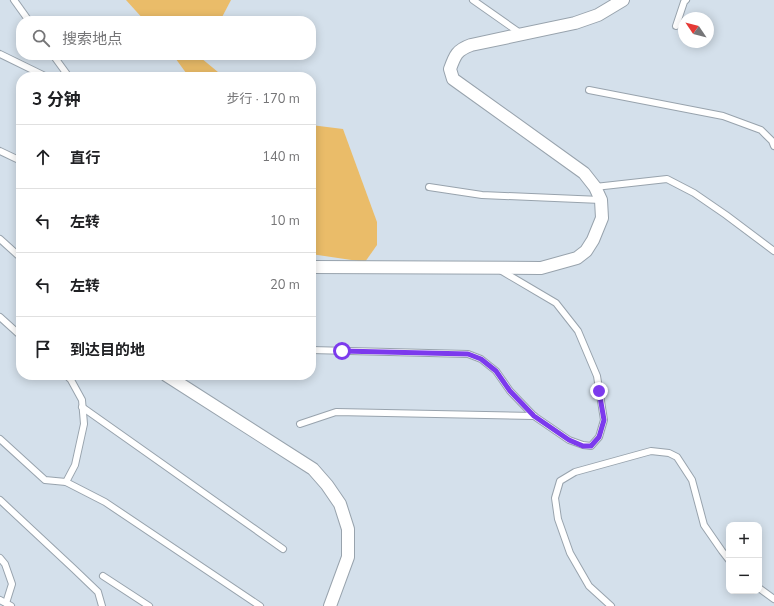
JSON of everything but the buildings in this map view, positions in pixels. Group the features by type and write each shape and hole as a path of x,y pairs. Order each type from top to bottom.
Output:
{"street":[{"path":"316,267 541,268 577,258 586,251 593,240 602,218 601,200 595,187 584,173 453,79 450,69 455,56 462,48 575,23 598,16 622,0"},
{"path":"174,380 313,469 334,494 340,504 348,529 348,557 330,606"}],"lane":[{"path":"14,0 25,16"},
{"path":"473,0 521,34"},
{"path":"676,26 686,0"},
{"path":"0,54 37,72"},
{"path":"57,60 65,72"},
{"path":"589,90 723,116 761,130 772,141 774,146"},
{"path":"0,151 16,159"},
{"path":"595,187 667,179 694,193 773,248"},
{"path":"429,187 482,195 601,200"},
{"path":"0,239 16,253"},
{"path":"316,350 468,354 481,359 496,371 510,391 534,416 569,440 583,446 591,446 599,437 604,420 597,376 578,331 556,304 497,268"},
{"path":"0,317 16,331"},
{"path":"66,482 75,465 84,424 82,400 72,380"},
{"path":"82,406 283,549"},
{"path":"300,424 336,412 534,416"},
{"path":"0,439 45,480 66,482 105,502 260,606"},
{"path":"612,606 589,586 570,553 558,519 555,498 560,481 575,472 651,451 669,453 677,457 692,480 704,525 727,558"},
{"path":"0,500 98,592 102,606"},
{"path":"0,558 5,564 12,584 5,603"},
{"path":"103,576 149,606"},
{"path":"762,590 774,599"}],"shaded area":[{"path":"126,0 231,0 223,16 140,16"},
{"path":"177,60 203,60 218,72 185,72"},
{"path":"316,126 343,129 377,222 377,245 365,262 316,255"}],"route":[{"path":"342,351 468,354 481,359 496,371 510,391 534,416 569,440 583,446 591,446 599,437 604,420 599,391"}]}
